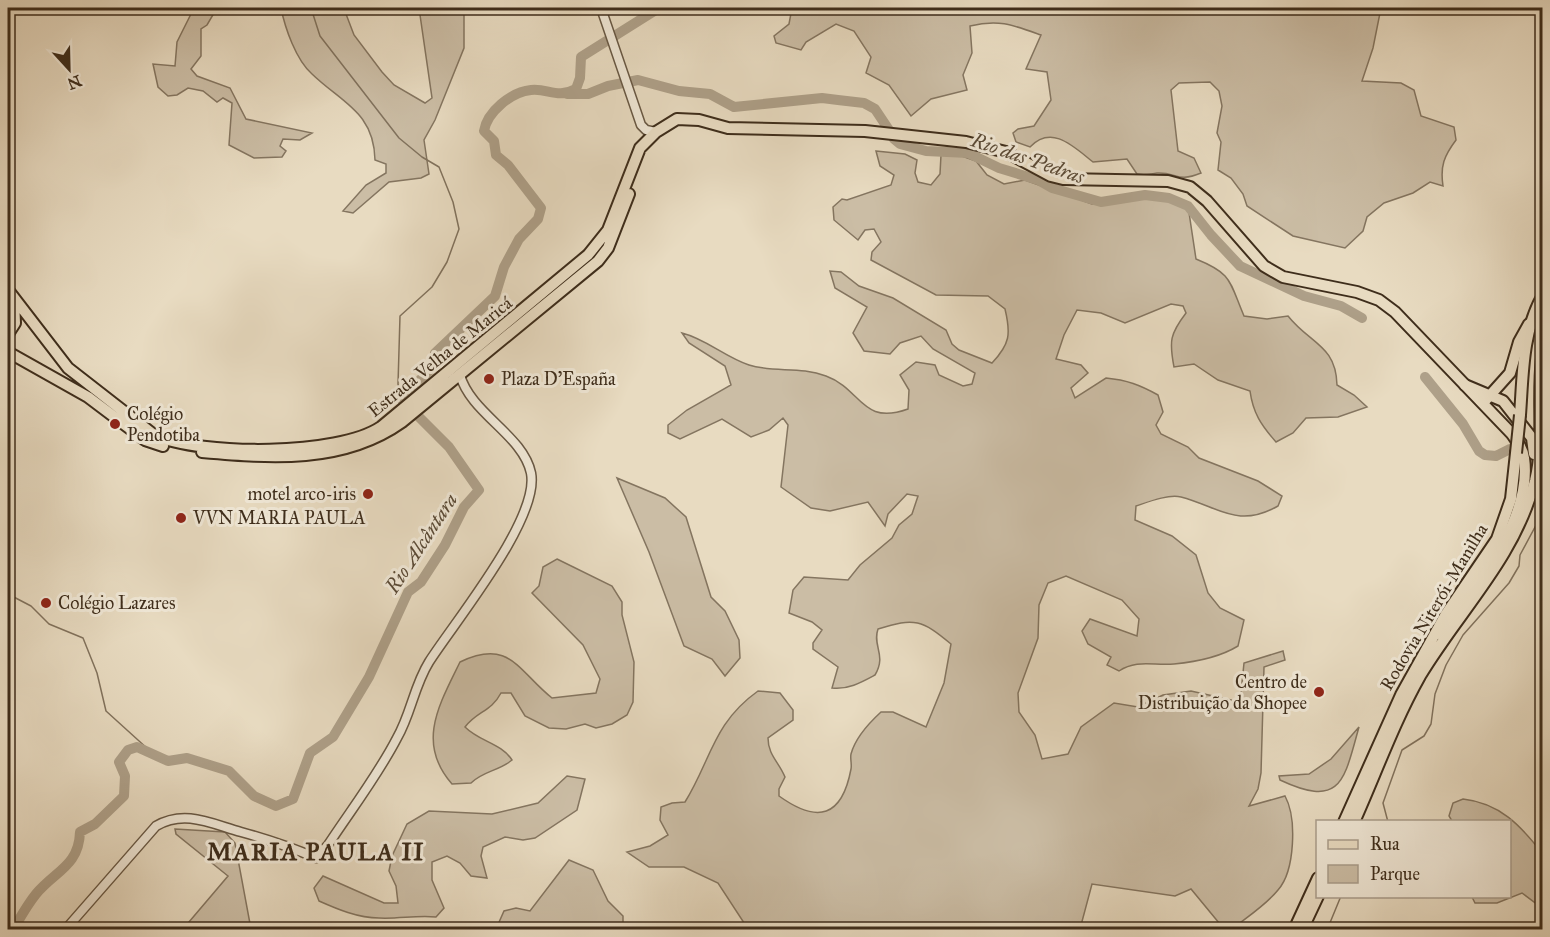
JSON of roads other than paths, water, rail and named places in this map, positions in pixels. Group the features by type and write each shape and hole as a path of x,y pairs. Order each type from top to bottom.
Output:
{"main road":[{"name":"Estrada Velha de Maricá","path":"8,352 88,397 145,440 184,451 289,456 321,454 361,445 431,393 600,242 635,158 654,135 669,123 684,119 728,128 876,132 991,146 1063,179 1179,183 1198,192 1240,241 1271,271 1283,277 1357,292 1381,302 1395,312 1465,385"},
{"name":"Estrada Velha de Maricá","path":"431,393 446,386 460,375 598,261 608,248 654,135"},
{"name":"Estrada Velha de Maricá","path":"11,295 68,368 154,435 182,444 280,448 325,446 363,437 393,423"},
{"path":"8,334 15,323 11,295"},
{"name":"Rodovia Niterói-Manilha","path":"1345,820 1392,713 1425,650 1446,614 1497,539 1511,499 1525,346 1542,297"},
{"path":"1485,407 1485,401 1511,369 1520,342 1534,315"},
{"name":"Rodovia Niterói-Manilha","path":"1355,820 1420,676 1498,567 1526,508 1539,453 1539,388 1542,358"},
{"path":"59,381 68,378 68,368"},
{"path":"1465,385 1480,386 1500,383"},
{"path":"1465,385 1503,401 1528,433 1534,447 1526,508"},
{"path":"1425,650 1463,603 1502,546 1519,504 1524,467 1522,452 1512,434 1465,385"},
{"path":"1512,434 1528,433 1534,424 1539,388"},
{"path":"1294,930 1316,880"},
{"path":"1302,930 1318,898"}],"street":[{"path":"601,8 641,125 654,135"},
{"path":"65,930 156,826 168,819 187,818 211,821 240,832 272,838 316,858 328,845 398,737 417,684 429,661 483,587 509,540 529,493 532,481 525,460 513,443 465,390 460,375"},
{"path":"446,386 465,390"}],"waterway":[{"path":"311,8 320,36 399,138 422,157 439,167 453,202 459,229 447,262 432,287 400,316 398,384 401,399"},
{"name":"Rio Alcântara","path":"13,930 36,894 71,860 79,843 80,832 95,824 124,796 125,776 119,762 128,750 137,747 168,761 187,758 229,771 254,796 276,806 293,799 310,753 333,737 369,677 408,592 421,582 445,545 464,507 479,490 449,447 401,399 437,363 435,353 495,296 504,267 519,239 538,219 541,208 508,165 496,155 494,141 484,131 486,124 501,104 523,92 537,90 563,93 576,89 580,78 581,57 659,8"},
{"name":"Rio das Pedras","path":"567,94 588,94 608,86 638,80 679,91 710,94 734,107 822,98 864,103 875,109 889,130"},
{"name":"Rio das Pedras","path":"894,139 900,144 926,151 968,153 999,168 1038,180 1052,188 1101,202 1145,195 1169,198 1188,206 1240,266 1304,296 1341,306 1362,318"},
{"name":"Rio das Pedras","path":"1425,377 1463,424 1479,451 1485,455 1496,456 1510,449"},
{"path":"1387,820 1383,803 1402,750 1424,736 1431,724 1435,694 1446,665 1463,635 1509,583 1519,566 1520,555 1542,514"},
{"path":"8,594 31,606 49,624 83,638 97,673 106,711 149,750"},
{"path":"1327,930 1340,898"}],"place":[{"name":"Plaza D'España","path":"489,379"},
{"name":"Colégio Pendotiba","path":"115,424"},
{"name":"motel arco-iris","path":"368,494"},
{"name":"VVN MARIA PAULA","path":"181,518"},
{"name":"Colégio Lazares","path":"46,603"},
{"name":"Centro de Distribuição da Shopee","path":"1319,692"}],"district":[{"name":"MARIA PAULA II","path":"316,852"}]}
